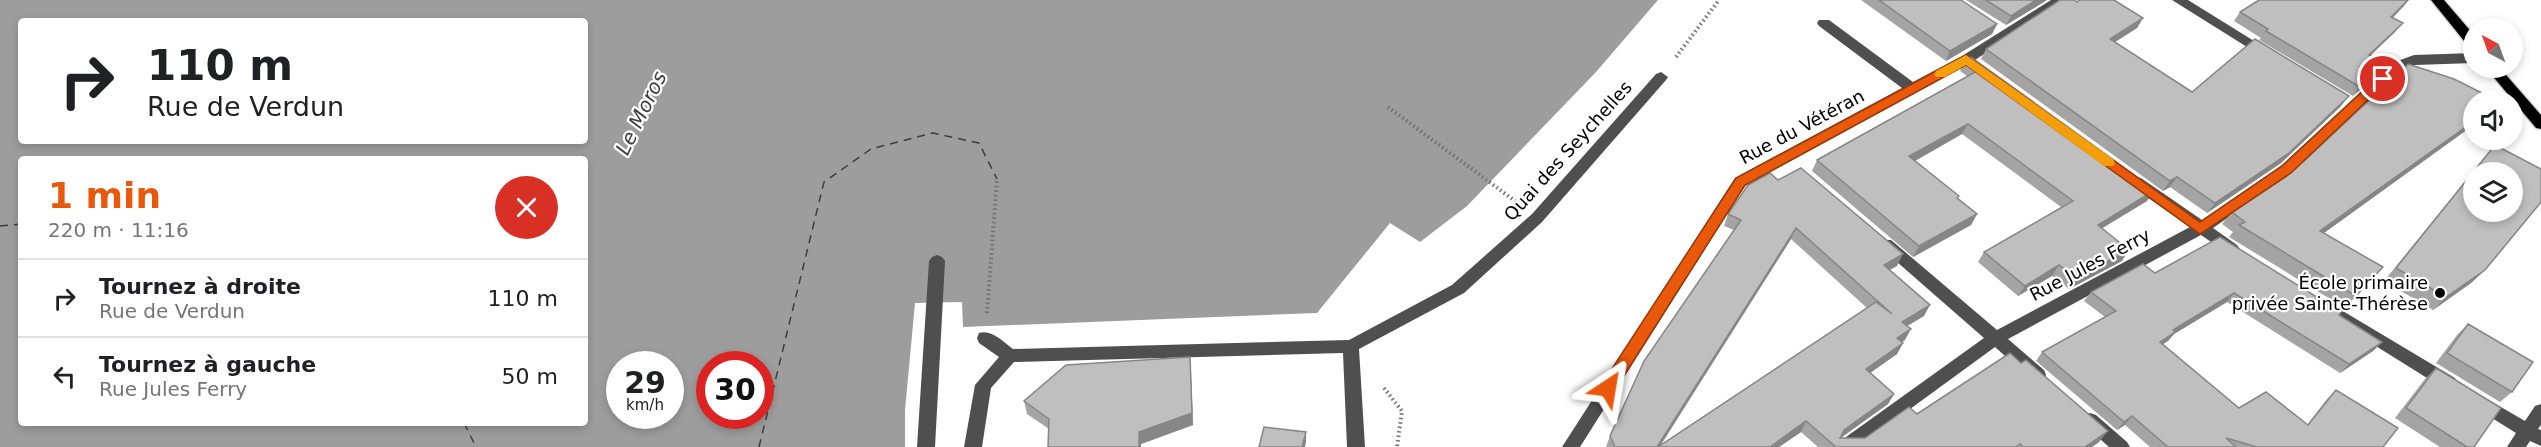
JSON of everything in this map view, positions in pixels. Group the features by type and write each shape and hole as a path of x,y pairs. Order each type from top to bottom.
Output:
{"main road":[{"path":"2437,0 2463,31"},
{"path":"2502,78 2541,124"}],"street":[{"name":"Rue du Vétéran","path":"1571,447 1740,182 1790,162 1913,89 1971,63 2007,35 2060,0"},
{"path":"2178,0 2277,59"},
{"path":"1824,23 1913,89"},
{"path":"1989,23 2007,35"},
{"name":"Rue Jules Ferry","path":"1845,447 1996,338 2200,229 2287,169 2350,103 2397,66 2414,60 2463,58"},
{"name":"Quai des Seychelles","path":"1351,346 1458,289 1537,218 1661,77"},
{"path":"2125,174 2200,229 2246,258"},
{"path":"1873,233 2050,385"},
{"path":"926,447 937,261"},
{"path":"2307,295 2534,435"},
{"path":"985,338 1010,356 1351,346 1356,447"},
{"path":"973,447 983,386 1010,356"},
{"path":"2076,408 2121,447"},
{"path":"2516,447 2534,435 2541,411"}],"path":[{"path":"1661,77 1719,0"},
{"path":"1388,107 1495,186"},
{"path":"985,338 997,179"},
{"path":"1397,447 1402,411"}],"water":[{"name":"Le Moros","path":"0,0 1658,0 1596,72 1467,206 1420,242 1390,223 1317,313 963,327 962,302 915,303 905,410 905,447 0,447"}],"building":[{"path":"1879,0 1961,0 1997,24 1950,51"},
{"path":"1986,0 2036,0 2011,16"},
{"path":"2060,0 2077,2 2079,0 2114,0 2143,18 2110,39 2192,92 2255,39 2349,96 2289,153 2215,203 2177,177 2170,181 1986,49"},
{"path":"2259,0 2408,0 2391,17 2403,23 2369,55 2388,61 2360,87 2266,31 2268,29 2240,12"},
{"path":"1971,57 2155,190 2098,225 2129,250 2076,278 2059,265 2025,286 1984,252 2073,201 1968,124 1909,156 1959,196 1957,198 1977,214 1919,246 1817,160 1979,70 1965,60"},
{"path":"2408,64 2454,79 2476,90 2463,90 2463,129 2320,231 2383,267 2356,296 2239,225 2245,222 2232,212 2303,162"},
{"path":"2491,150 2505,150 2541,169 2541,202 2485,270 2446,297 2396,268 2463,185 2463,222 2523,222 2523,162 2481,162"},
{"path":"1801,168 1903,254 1884,265 1930,305 1902,322 1911,329 1897,338 1903,343 1866,369 1894,394 1844,430 1840,438 1865,438 1909,407 1917,414 2010,353 2021,363 2026,360 2108,431 2085,447 2023,447 2020,444 2016,447 1836,447 1806,421 1770,447 1658,447 1876,302 1892,314 1796,228 1657,447 1615,447 1610,436 1644,361 1741,220 1728,214 1748,185 1770,173 1778,180"},
{"path":"2220,237 2341,312 2339,315 2382,342 2349,364 2234,293 2173,330 2175,332 2160,342 2239,408 2266,392 2308,425 2336,390 2398,428 2383,447 2257,447 2226,438 2236,447 2168,447 2132,416 2124,422 2042,352 2116,311 2091,292 2143,264 2155,273"},
{"path":"2468,324 2533,362 2512,392 2447,353"},
{"path":"1190,357 1192,413 1139,432 1139,447 1048,447 1049,419 1024,401 1066,365"},
{"path":"2436,368 2501,408 2474,447 2467,447 2406,408"},
{"path":"1264,427 1306,432 1302,447 1259,447"}],"ferry route":[{"path":"759,447 824,182 871,149 933,133 979,143 997,179"},
{"path":"0,226 18,224"},
{"path":"466,426 476,447"}],"slow traffic":[{"path":"1940,74 1966,59 2109,163"}],"place":[{"name":"École primaire privée Sainte-Thérèse","path":"2440,293"}],"route":[{"path":"1608,388 1740,182 1966,59 2200,229 2287,169 2383,79"}]}
